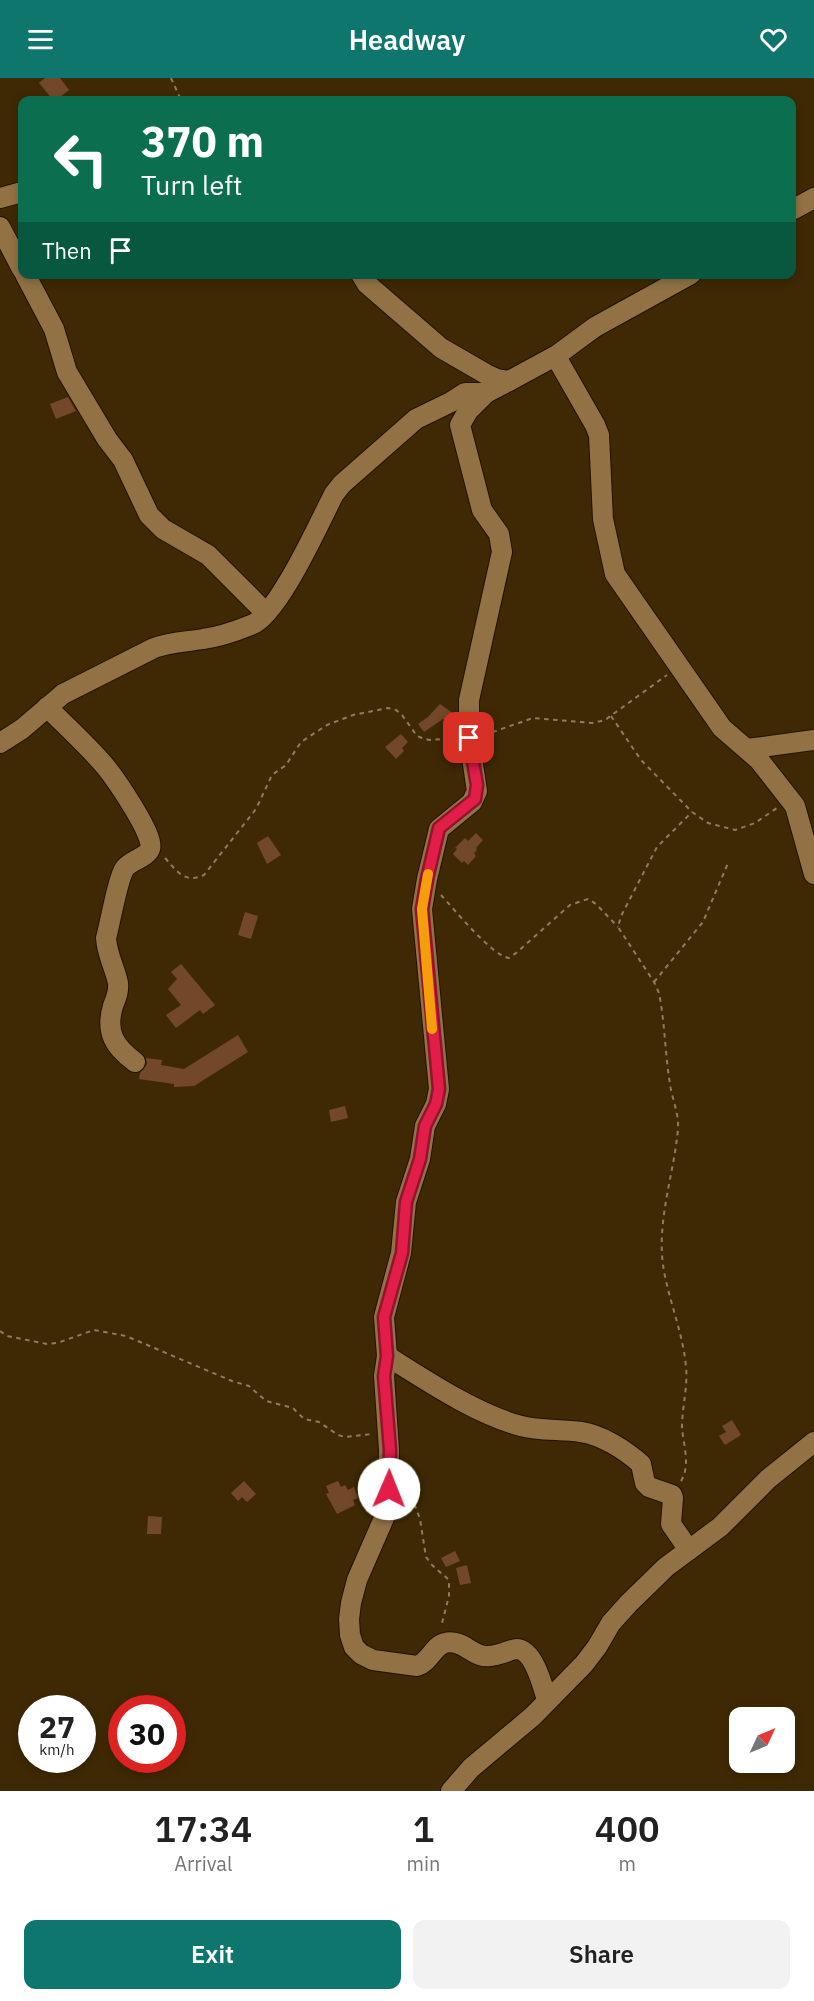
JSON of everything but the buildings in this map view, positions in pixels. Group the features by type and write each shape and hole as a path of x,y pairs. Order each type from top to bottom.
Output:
{"street":[{"path":"0,198 18,193"},
{"path":"796,208 814,198"},
{"path":"0,227 18,261"},
{"path":"28,279 54,329 67,372 107,439 123,460 149,515 164,529 208,555 266,613"},
{"path":"364,279 441,348 486,374 509,381"},
{"path":"460,425 468,411 486,393 557,355 595,327 682,279"},
{"path":"557,355 599,435 603,519 615,574 722,728 747,748 795,806 814,873"},
{"path":"0,743 22,729 63,694 154,648 165,644 216,636 255,624 266,613 296,572 333,494 338,489 416,419 465,393 486,393"},
{"path":"451,402 460,425 482,510 499,534 502,552 469,700 470,739 477,785 475,799 439,828 422,909 439,1089 436,1104 425,1126 420,1159 405,1210 402,1253 384,1317 387,1356 384,1376 390,1450 388,1503 354,1591 349,1619 350,1635 354,1647 361,1654 373,1660 417,1666 430,1658 439,1646 453,1642 484,1657 515,1650 521,1651 534,1663 548,1700"},
{"path":"47,707 104,765 145,827 151,843 150,848 130,863 122,873 106,938 108,956 118,986 112,1009 114,1042 120,1051 135,1062"},
{"path":"747,748 765,748 814,740"},
{"path":"387,1356 433,1384 500,1418 523,1426 582,1432 616,1446 641,1464 643,1479 649,1487 672,1495 671,1524 689,1550"},
{"path":"451,1791 471,1768 526,1722 590,1657 611,1623 628,1603 666,1567 720,1527 768,1479 814,1442"}],"path":[{"path":"171,78 179,96"},
{"path":"150,848 163,856 177,873 195,879 204,875 256,809 272,775 286,765 301,742 327,725 353,715 388,708 396,710 417,736 429,740 470,739 533,718 592,723 605,720 669,674 682,670"},
{"path":"611,716 635,754 693,812 713,826 735,830 765,817 789,798"},
{"path":"618,927 621,916 657,847 693,812"},
{"path":"654,982 703,922 728,863"},
{"path":"427,879 489,946 502,957 509,958 570,905 588,899 596,904 618,927 654,982 660,1001 670,1085 678,1127 665,1207 662,1243 663,1264 686,1367 682,1427 684,1476 672,1495"},
{"path":"0,1331 7,1336 47,1344 94,1330 126,1336 249,1386 266,1401 292,1408 304,1419 319,1422 338,1435 345,1437 388,1433"},
{"path":"403,1475 420,1519 426,1557 449,1580 449,1596 439,1646"}],"slow traffic":[{"path":"428,874 422,909 432,1029"}],"route":[{"path":"389,1489 390,1450 384,1376 387,1356 384,1317 402,1253 406,1202 420,1159 425,1126 436,1104 439,1089 422,909 439,828 472,802 477,792 469,738"}]}
